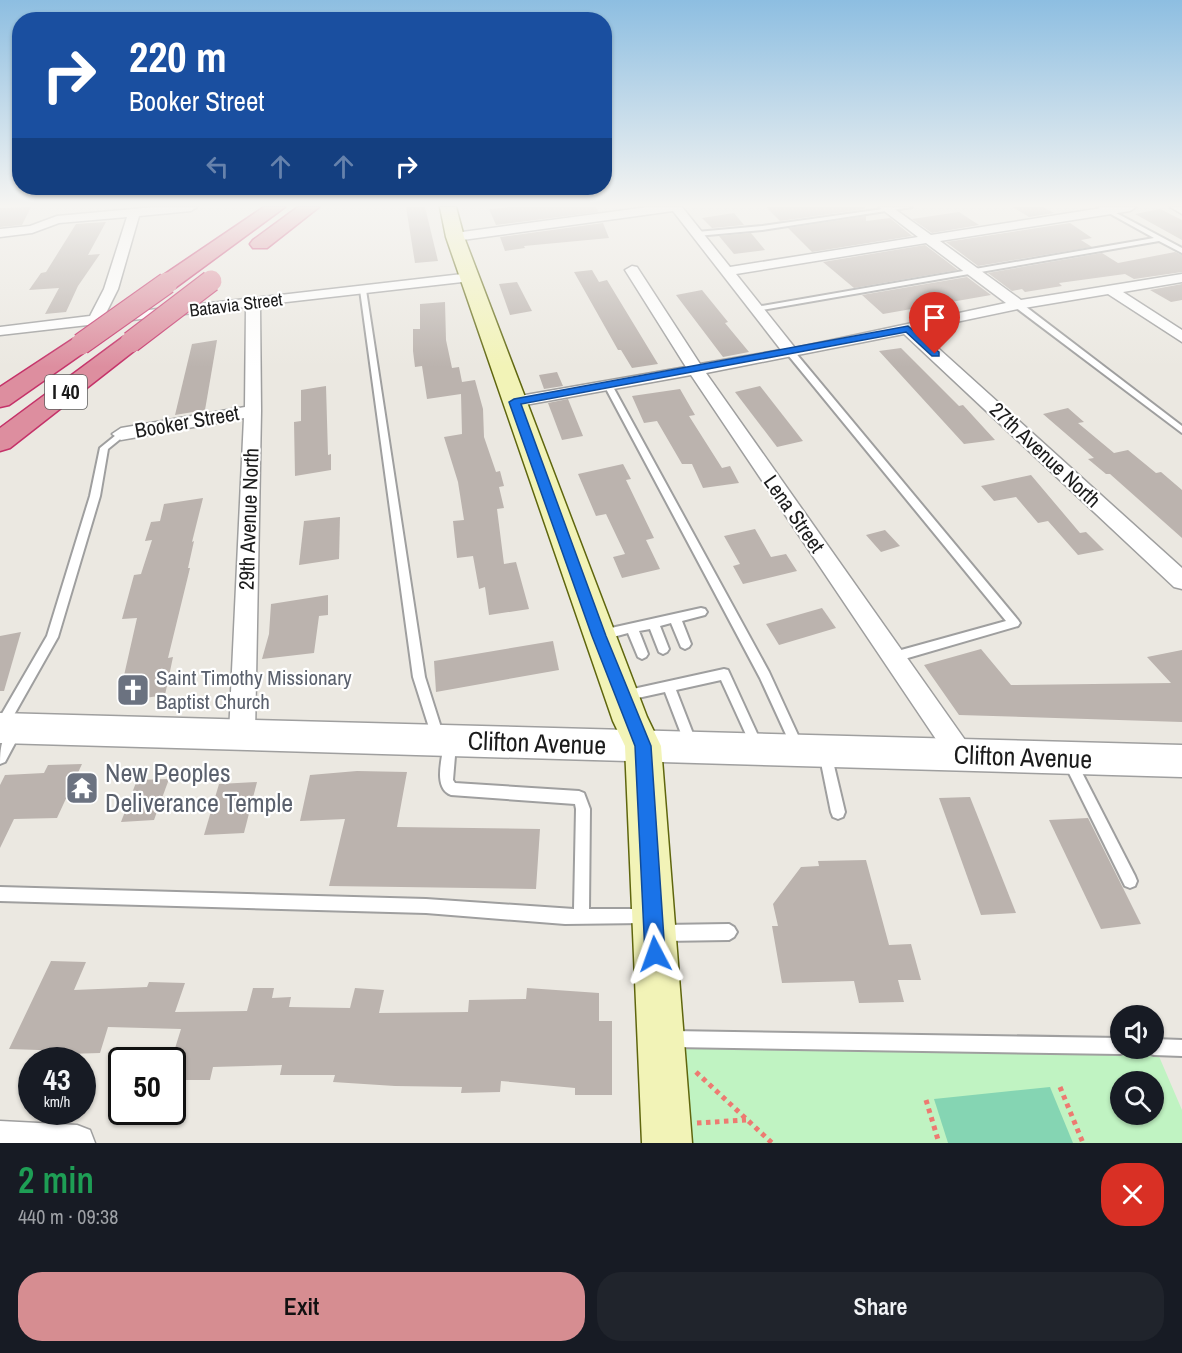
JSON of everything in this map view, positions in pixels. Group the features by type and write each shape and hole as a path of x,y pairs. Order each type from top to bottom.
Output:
{"highway":[{"name":"I 40","path":"0,399 199,260"},
{"name":"I 40","path":"0,442 220,274"}],"main road":[{"path":"464,260 599,636 643,746 667,1143"}],"street":[{"path":"94,322 111,289 120,260"},
{"path":"720,260 729,271 733,281 791,353"},
{"path":"729,271 796,260"},
{"path":"958,260 1018,305"},
{"name":"Lena Street","path":"632,270 695,370 961,755"},
{"name":"Batavia Street","path":"0,332 471,277"},
{"path":"514,402 791,353 1018,305 1182,278"},
{"path":"1111,290 1182,337"},
{"name":"29th Avenue North","path":"242,734 253,411 253,304"},
{"name":"27th Avenue North","path":"908,329 1182,581"},
{"name":"Booker Street","path":"121,434 253,411"},
{"name":"Clifton Avenue","path":"9,728 1182,761"},
{"path":"0,1140 77,1143"}],"lane":[{"path":"756,309 1035,260"},
{"path":"363,290 419,677 444,740 446,781 451,789 579,798 583,809 581,917"},
{"path":"1018,305 1182,430"},
{"path":"791,353 1014,623 894,657"},
{"path":"608,385 765,676 812,751 838,812"},
{"path":"0,758 9,728 52,637 95,496 104,448 121,434"},
{"path":"599,636 701,612"},
{"path":"675,618 685,644"},
{"path":"653,623 663,649"},
{"path":"632,628 642,654"},
{"path":"623,696 699,674 724,674 758,749"},
{"path":"666,683 692,747"},
{"path":"1067,758 1130,881"},
{"path":"0,894 426,906 581,917 729,932"},
{"path":"660,1038 1110,1046"},
{"path":"1164,1047 1182,1048"}],"path":[{"path":"690,1067 772,1143"},
{"path":"1060,1087 1083,1143"},
{"path":"926,1100 939,1143"},
{"path":"695,1123 747,1120"}],"green space":[{"path":"660,1038 1110,1046 1110,1059 1160,1059 1182,1110 1182,1143 667,1143"},
{"path":"1050,1087 1073,1143 948,1143 934,1099"}],"building":[{"path":"53,260 96,260 78,286 66,312 45,314 59,288 29,290 41,273 46,272"},
{"path":"415,260 438,261 415,263"},
{"path":"945,260 958,270 854,288 823,262"},
{"path":"970,260 1012,260 978,266"},
{"path":"1060,260 1114,260 1118,263 1132,260 1182,260 1182,272 1134,279 1125,274 1059,283 1062,286 1025,292 1022,289 1012,291 988,273"},
{"path":"592,270 599,282 607,280 658,364 632,368 621,350 618,350 574,272"},
{"path":"967,277 991,295 883,314 862,295"},
{"path":"517,282 532,311 510,315 499,284"},
{"path":"1182,284 1182,300 1171,302 1150,290"},
{"path":"702,290 749,352 723,357 676,295"},
{"path":"445,302 446,340 452,368 459,367 462,382 475,380 483,409 484,437 496,472 500,471 504,486 499,487 504,508 497,509 504,564 516,562 529,609 489,615 485,587 479,589 473,556 457,558 453,521 464,520 458,482 444,437 462,434 461,394 427,399 422,366 415,367 413,351 413,329 420,329 420,304"},
{"path":"217,340 205,410 175,415 192,344"},
{"path":"901,348 959,406 963,405 995,440 964,444 879,351"},
{"path":"557,372 563,386 544,389 539,375"},
{"path":"326,386 328,455 331,454 331,470 295,476 294,422 301,421 301,390"},
{"path":"760,386 803,441 777,447 735,392"},
{"path":"680,389 695,415 689,416 722,468 730,466 739,483 703,488 692,464 682,464 657,421 644,423 632,396"},
{"path":"568,399 583,436 562,440 548,403"},
{"path":"1068,408 1084,422 1078,423 1114,453 1128,450 1156,473 1161,472 1182,490 1182,538 1110,474 1106,474 1088,459 1094,458 1043,414"},
{"path":"623,464 631,479 626,480 654,538 646,540 660,569 622,578 613,557 625,554 606,514 596,516 578,474"},
{"path":"1031,475 1080,533 1086,532 1104,550 1078,555 1048,521 1038,523 1016,497 994,501 981,486"},
{"path":"203,498 192,542 194,541 188,568 190,568 168,658 173,657 165,695 118,702 137,618 122,619 134,575 141,574 152,540 145,541 151,522 160,521 164,504"},
{"path":"340,517 339,559 299,565 304,521"},
{"path":"755,529 771,557 786,554 797,571 743,584 733,566 740,564 724,536"},
{"path":"885,530 900,546 881,552 866,535"},
{"path":"328,595 328,615 319,616 314,653 262,659 269,634 271,604"},
{"path":"822,608 836,628 779,645 766,624"},
{"path":"21,632 4,691 0,691 0,636"},
{"path":"553,641 559,670 436,692 434,661"},
{"path":"981,649 1011,685 1171,683 1147,657 1182,650 1182,722 959,715 924,665"},
{"path":"82,764 57,818 14,819 0,848 0,785 5,775 44,773 48,765"},
{"path":"357,771 407,772 397,827 540,829 536,889 329,886 345,819 300,821 310,775"},
{"path":"169,779 154,820 121,822 137,780"},
{"path":"257,782 244,833 204,835 219,784"},
{"path":"970,797 1016,913 981,915 939,798"},
{"path":"1088,818 1141,924 1101,929 1049,820"},
{"path":"866,860 889,945 911,944 921,980 898,980 904,1002 859,1003 854,981 782,983 772,926 778,926 773,904 801,867 819,866 818,861"},
{"path":"51,961 86,962 74,990 147,987 149,982 185,983 175,1012 247,1011 253,988 274,988 272,998 291,997 289,1007 350,1008 355,988 384,990 379,1013 468,1012 469,1000 526,999 527,988 599,993 599,1021 612,1021 612,1095 575,1095 575,1088 501,1081 500,1092 461,1093 462,1087 333,1082 335,1075 280,1075 282,1065 213,1067 210,1080 186,1080 186,1047 175,1047 181,1029 108,1027 100,1053 96,1053 96,1047 9,1049"}],"place":[{"name":"Saint Timothy Missionary Baptist Church","path":"133,690"},
{"name":"New Peoples Deliverance Temple","path":"82,788"}],"route":[{"path":"655,954 643,746 631,721 599,636 514,402 791,353 908,329 935,354"}]}
